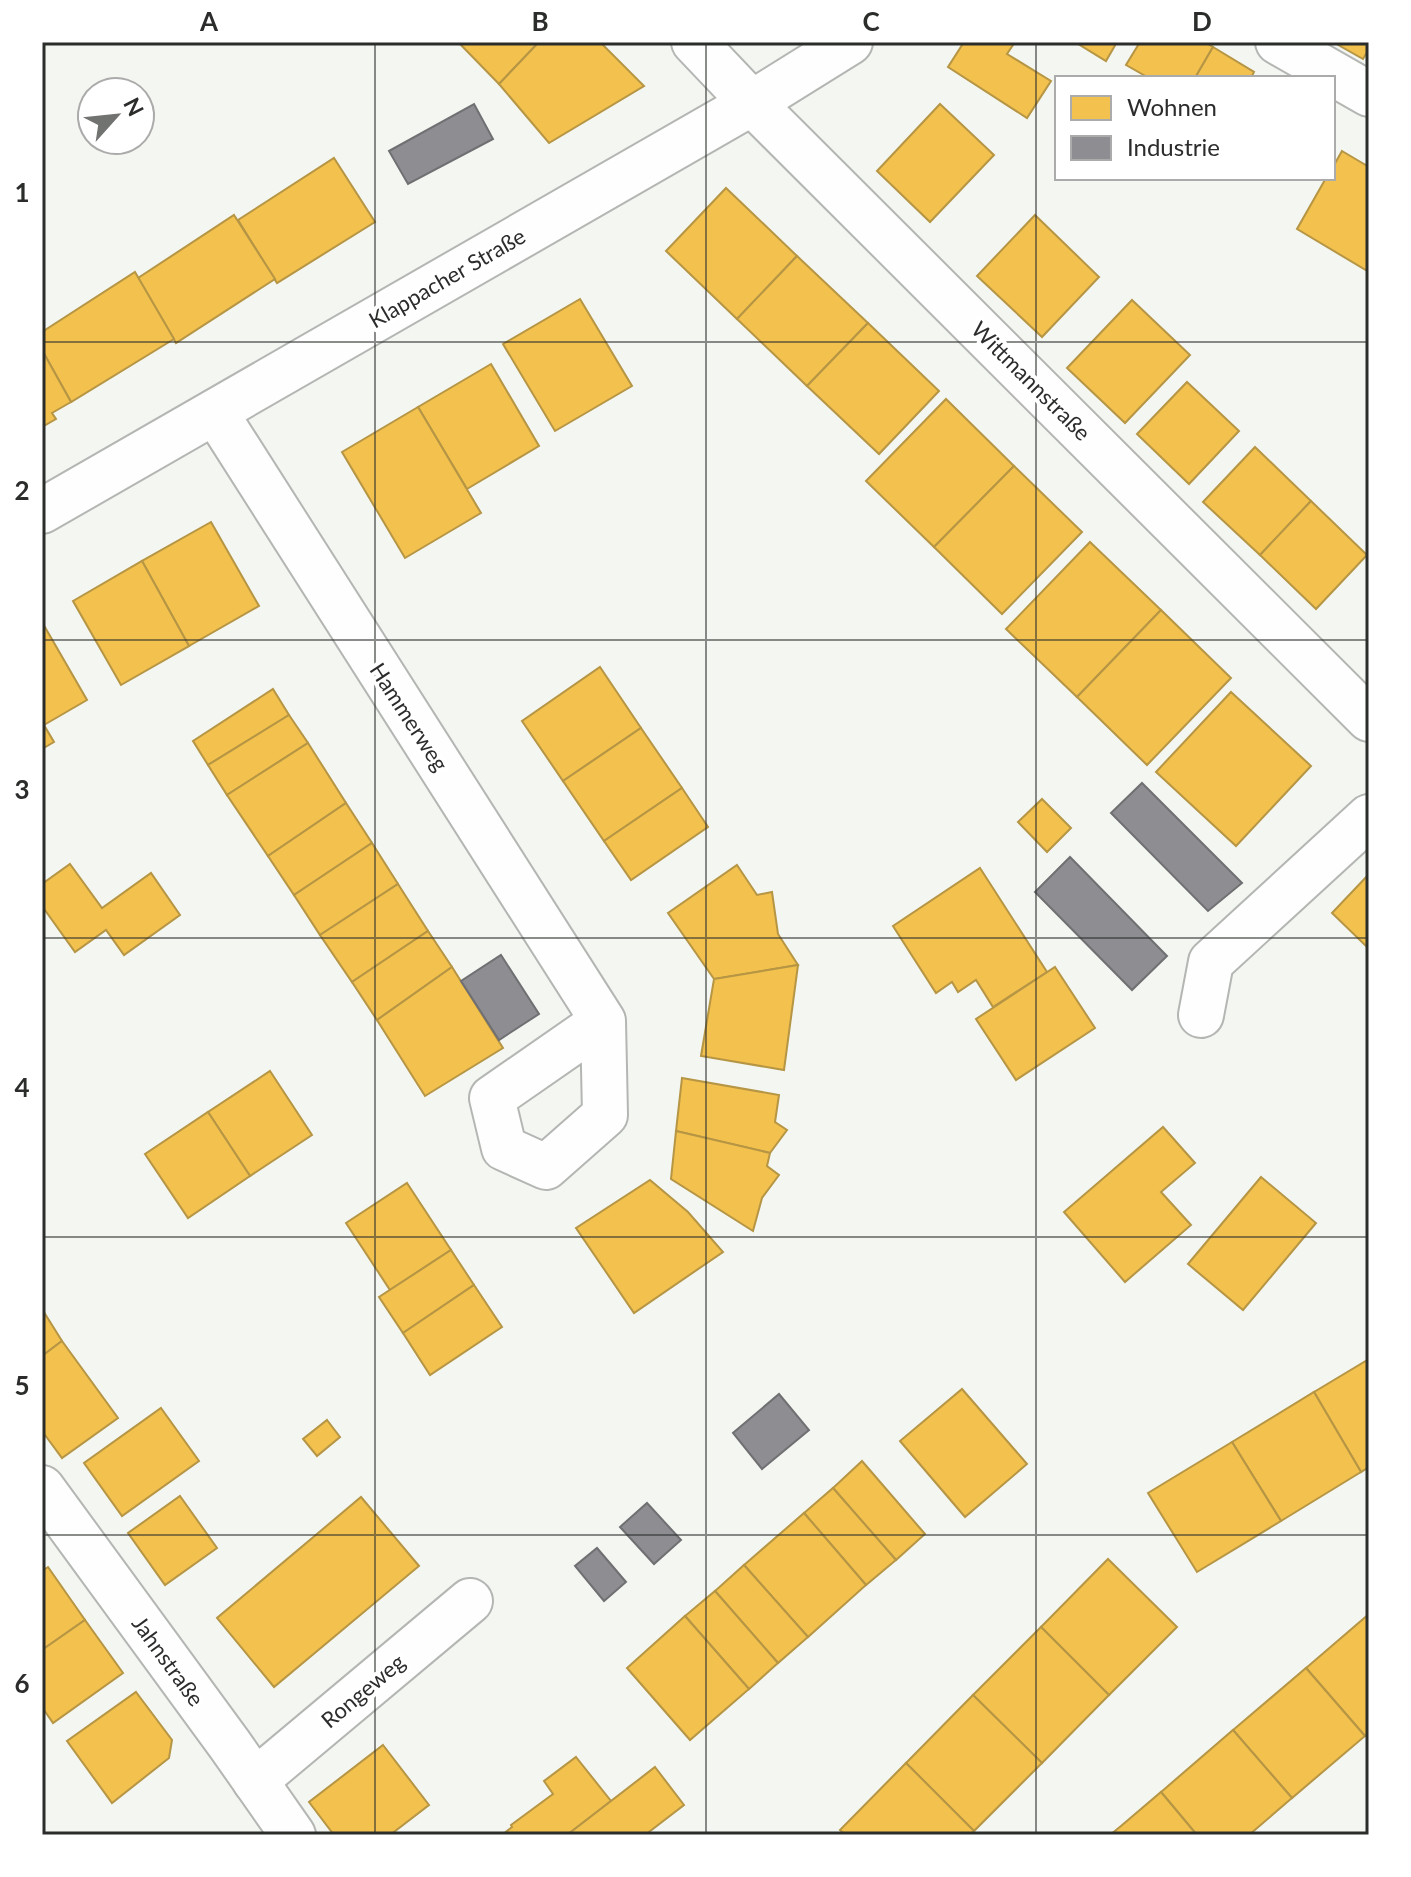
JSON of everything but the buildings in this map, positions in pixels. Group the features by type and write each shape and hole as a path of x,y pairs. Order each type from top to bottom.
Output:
{"street":[{"name":"Wittmannstraße","path":"694,42 1369,719"},
{"name":"Klappacher Straße","path":"42,511 752,103 850,42"},
{"path":"1278,42 1369,94"},
{"name":"Hammerweg","path":"215,412 603,1021"},
{"path":"1201,1015 1211,962 1369,817"},
{"name":"Jahnstraße","path":"42,1488 293,1835"},
{"name":"Rongeweg","path":"255,1781 470,1601"}]}
